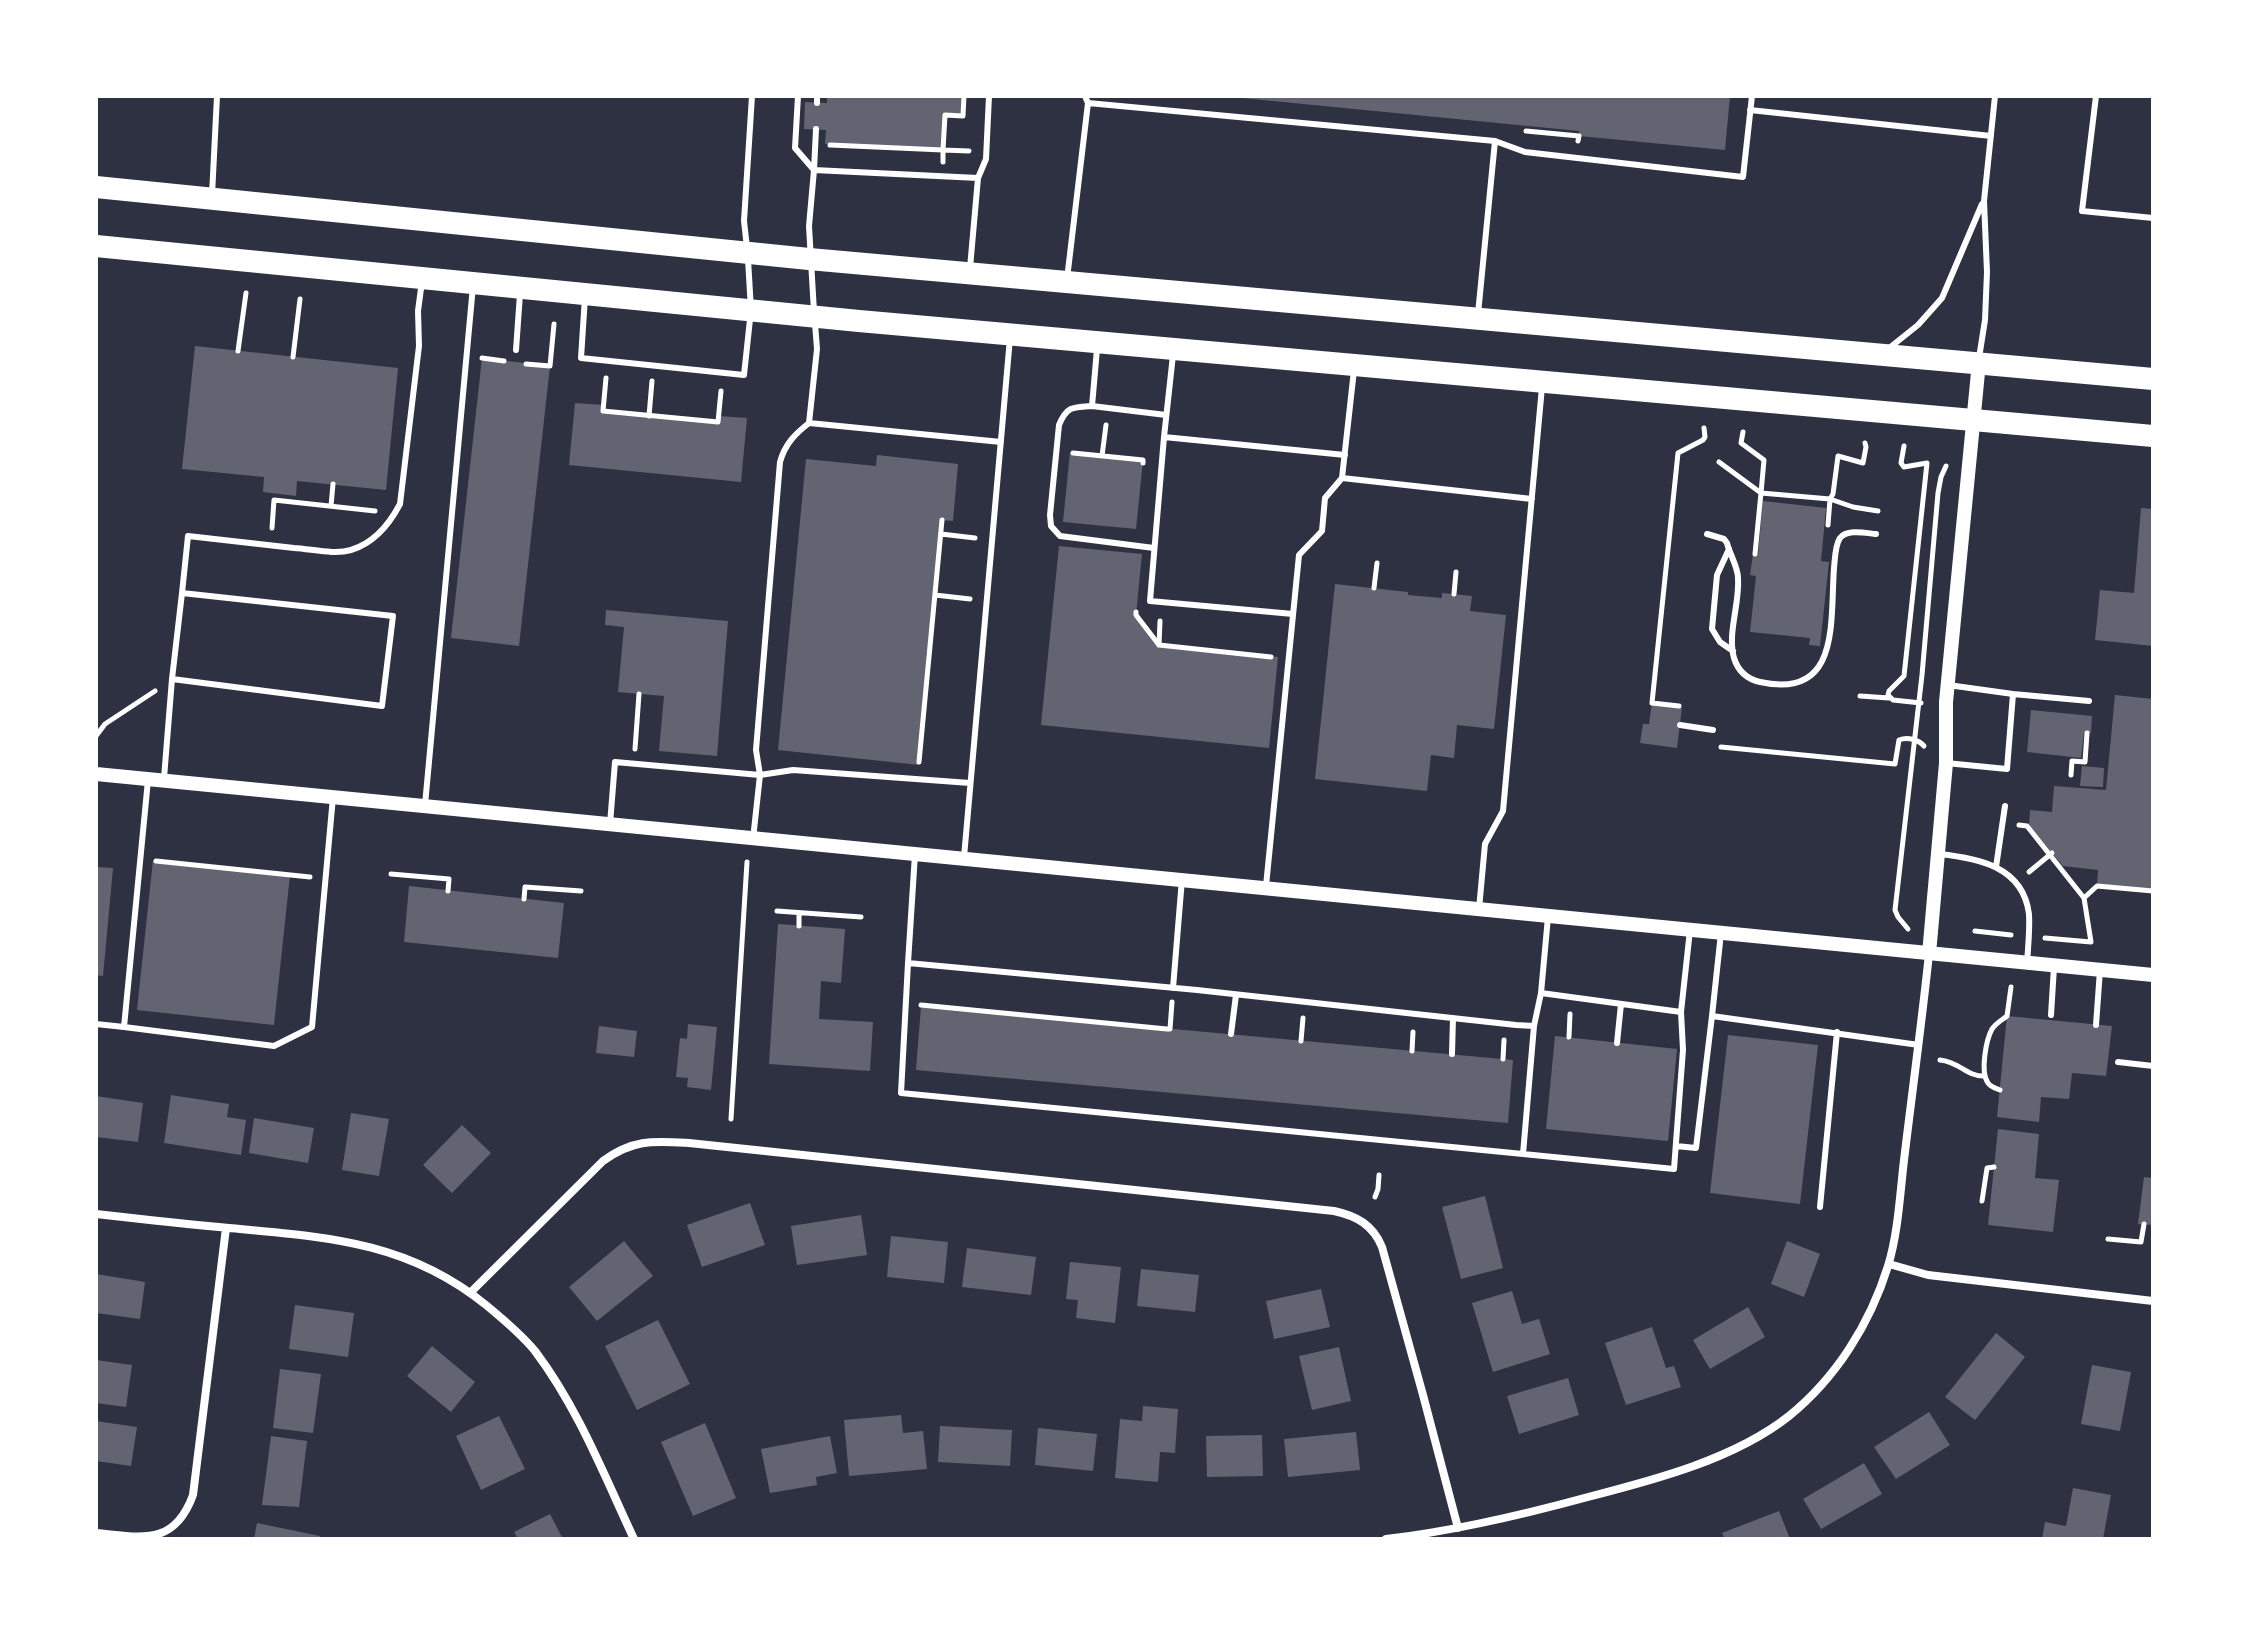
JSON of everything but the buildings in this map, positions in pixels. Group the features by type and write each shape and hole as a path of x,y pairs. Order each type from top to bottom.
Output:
{"highway":[{"path":"96,187 809,259 2153,379"},
{"path":"96,246 814,316 2153,436"}],"street":[{"path":"1386,1539 1531,1512 1631,1486 1726,1452 1771,1429 1801,1405 1840,1364 1865,1320 1889,1264 1893,1245 1919,1045 1946,763 1948,685 1979,362"},
{"path":"96,774 2153,975"},
{"path":"471,1292 603,1161 636,1143 689,1143 1350,1214 1372,1228 1382,1247 1458,1528"},
{"path":"96,1214 321,1237 367,1245 439,1272 471,1292 532,1348 562,1391 634,1539"},
{"path":"96,1533 154,1537 173,1526 189,1506 193,1495 226,1228"},
{"path":"1889,1264 1928,1275 2153,1301"}],"lane":[{"path":"212,198 217,96"},
{"path":"586,294 581,358 744,375 751,310 744,221 752,96"},
{"path":"798,96 795,148 814,170 978,178"},
{"path":"970,273 978,178 986,159 989,96"},
{"path":"1067,282 1087,99 1495,141 1525,152 1743,177 1752,96"},
{"path":"1979,362 1987,272 1984,201 1995,96"},
{"path":"2096,96 2082,211 2153,218"},
{"path":"1750,110 1991,136"},
{"path":"809,423 817,349 809,259 816,129"},
{"path":"1477,318 1495,141"},
{"path":"1881,355 1925,318 1942,298 1984,201"},
{"path":"124,1027 172,679 188,536 347,552 378,535 400,504 419,346 418,311 422,278"},
{"path":"425,806 474,283"},
{"path":"516,350 520,288"},
{"path":"964,858 1010,334"},
{"path":"1092,406 1097,342"},
{"path":"1173,349 1150,601 1293,614"},
{"path":"1266,887 1299,555 1322,531 1325,498 1342,478 1354,365"},
{"path":"1479,909 1485,844 1503,811 1542,382"},
{"path":"1154,548 1060,536 1051,526 1050,515 1059,425 1064,414 1073,408 1092,406 1166,415"},
{"path":"753,839 760,775 756,750 780,462 787,444 794,434 809,423 1001,442"},
{"path":"1164,437 1345,455"},
{"path":"1342,478 1532,499"},
{"path":"1707,534 1724,539 1739,576 1733,651 1738,667 1753,680 1785,685 1800,682 1811,675 1826,656 1834,564 1841,537 1848,533 1876,534"},
{"path":"1729,549 1717,575 1712,629 1720,642 1733,651"},
{"path":"172,679 382,706 393,616 182,593"},
{"path":"1948,685 2089,701"},
{"path":"1946,763 2007,769 2013,694"},
{"path":"1680,725 1713,730"},
{"path":"610,824 615,762 760,775 793,770 970,783"},
{"path":"96,1024 274,1046 312,1027 333,797"},
{"path":"1996,867 2005,806"},
{"path":"915,854 901,1093 1674,1169 1683,1050 1681,1012 1690,929"},
{"path":"1937,854 1973,858 1996,867 2016,884 2029,915 2027,964"},
{"path":"1173,988 1182,879"},
{"path":"1523,1154 1548,915"},
{"path":"1676,1146 1696,1148 1721,933"},
{"path":"908,963 1534,1026"},
{"path":"2051,1015 2054,966"},
{"path":"2096,1025 2100,970"},
{"path":"1541,993 1681,1012"},
{"path":"1231,1034 1236,995"},
{"path":"1617,1043 1621,1004"},
{"path":"1712,1016 1919,1045"},
{"path":"1452,1054 1453,1018"},
{"path":"1820,1207 1837,1032"},
{"path":"2118,1062 2153,1066"}],"path":[{"path":"943,150 945,115 963,116 964,96"},
{"path":"825,144 986,151"},
{"path":"238,351 246,293"},
{"path":"293,357 300,299"},
{"path":"550,366 554,324"},
{"path":"608,361 603,411 649,416 718,422 723,373"},
{"path":"649,416 654,365"},
{"path":"1102,456 1108,408"},
{"path":"1652,703 1678,453 1703,440 1704,428"},
{"path":"1743,432 1741,443 1764,460 1755,554"},
{"path":"1827,530 1838,456 1863,463 1865,443"},
{"path":"1890,699 1889,691 1904,676 1927,463 1904,467 1901,463 1904,446"},
{"path":"1070,452 1143,460 1142,474"},
{"path":"1898,917 1895,910 1938,493 1943,470 1952,459"},
{"path":"1719,462 1761,493 1830,499 1878,511"},
{"path":"331,506 333,484"},
{"path":"272,527 274,500 377,511"},
{"path":"919,765 942,520"},
{"path":"941,534 992,540"},
{"path":"1374,588 1377,563"},
{"path":"1454,594 1456,572"},
{"path":"935,595 987,601"},
{"path":"1137,609 1136,615 1159,645 1278,657"},
{"path":"1139,619 1161,621 1159,645"},
{"path":"96,736 105,724 172,679"},
{"path":"634,763 639,694"},
{"path":"1860,696 1918,703 1930,701"},
{"path":"2071,775 2072,761 2085,762 2087,733"},
{"path":"1725,747 1895,764 1899,740 1920,741 1925,747"},
{"path":"2027,826 2084,898 2091,942"},
{"path":"2016,884 2051,854"},
{"path":"153,860 290,875"},
{"path":"731,1119 747,862"},
{"path":"391,874 449,879 448,891"},
{"path":"2084,898 2097,886 2153,891"},
{"path":"524,899 525,887 581,891"},
{"path":"777,911 861,917"},
{"path":"799,913 799,926"},
{"path":"2000,1090 1988,1083 1985,1060 1993,1027 2007,1016 2011,987"},
{"path":"921,1006 1170,1029"},
{"path":"1940,1060 1951,1061 1971,1074 1985,1076"},
{"path":"1982,1201 1987,1168 1994,1167"},
{"path":"1375,1197 1379,1175"},
{"path":"2108,1239 2141,1242 2144,1224"}]}
